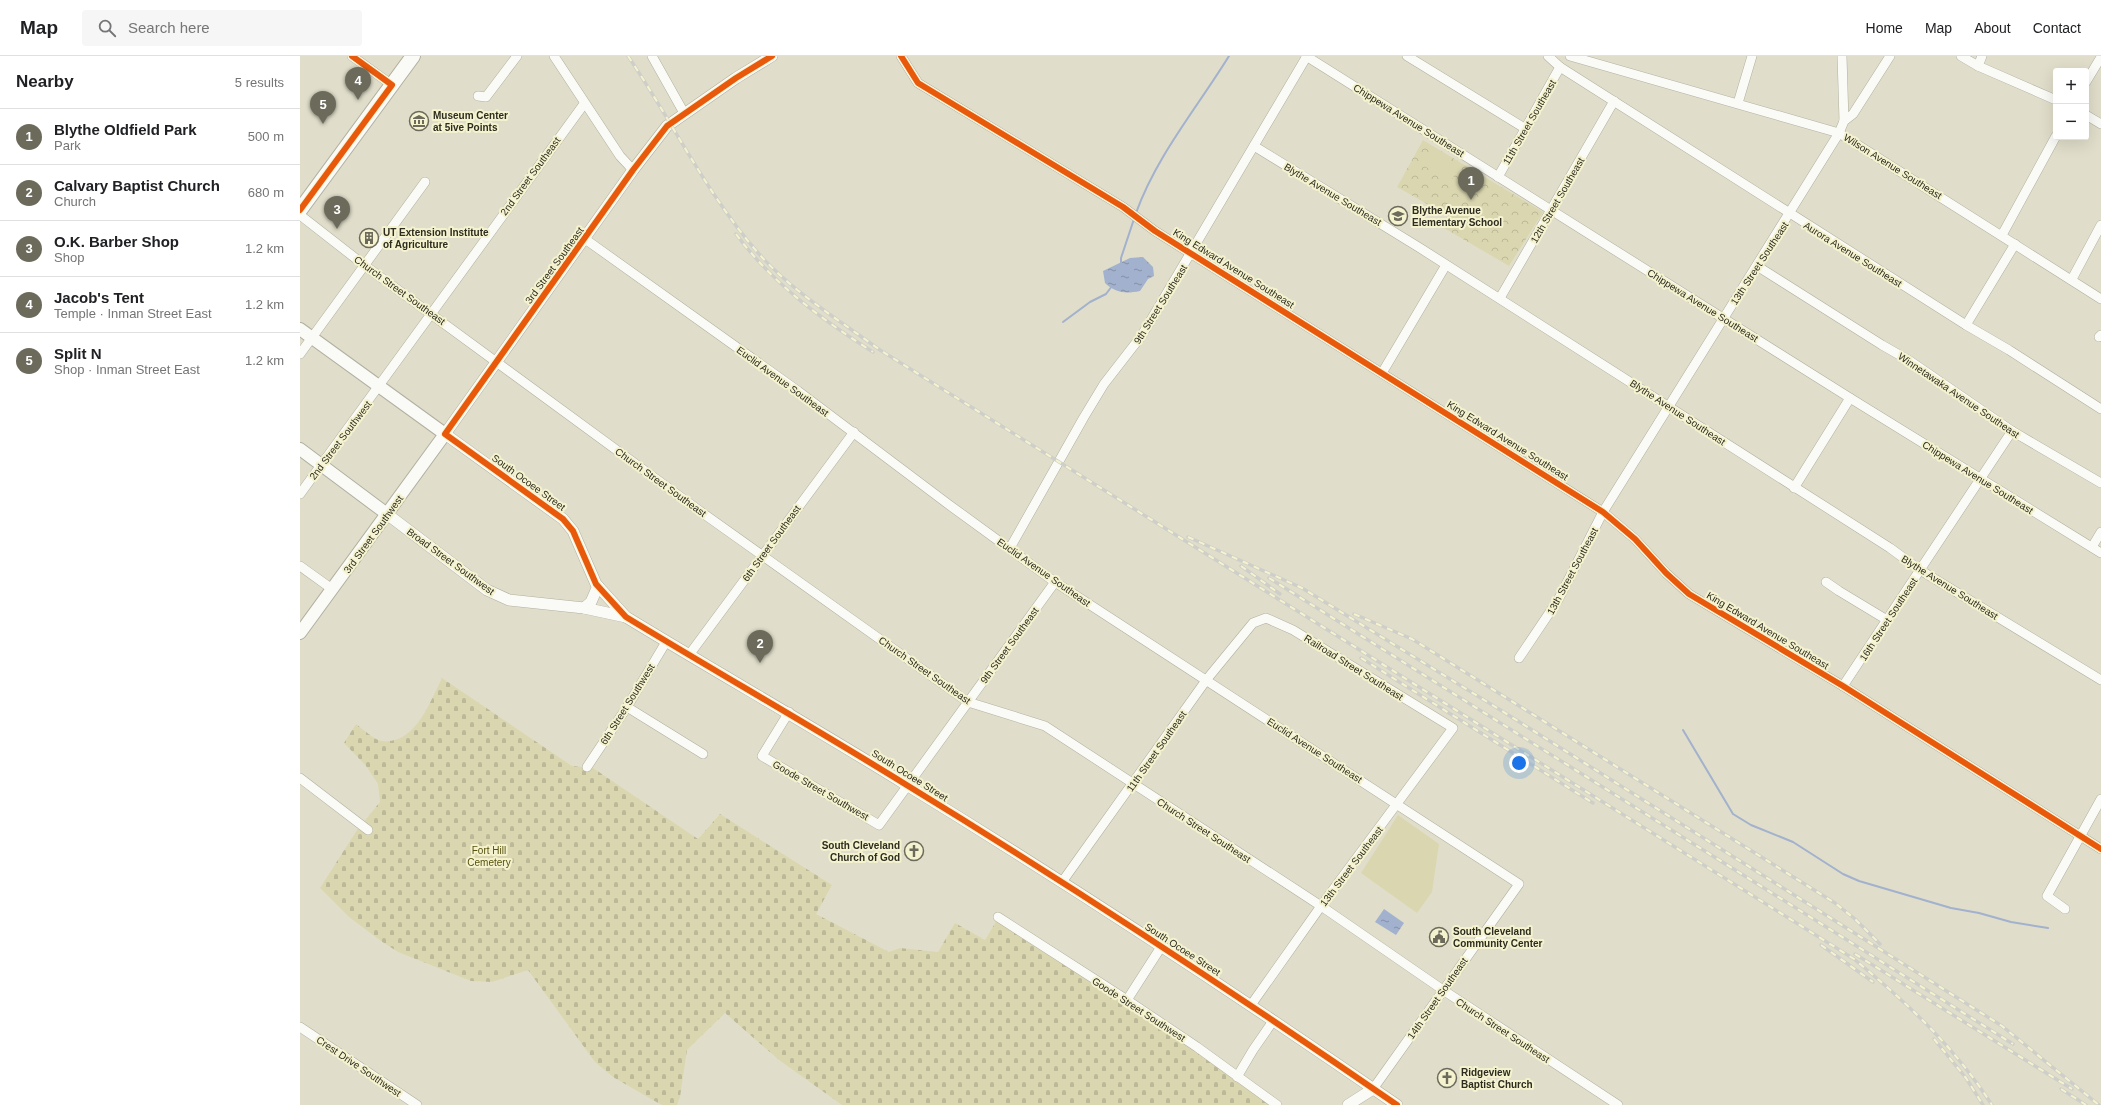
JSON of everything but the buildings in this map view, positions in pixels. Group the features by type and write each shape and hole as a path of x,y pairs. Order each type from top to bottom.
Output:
{"main road":[{"path":"300,210 413,56"},
{"name":"South Ocoee Street","path":"300,329 445,434"},
{"name":"3rd Street Southwest","path":"300,633 445,434"},
{"name":"Broad Street Southwest","path":"300,449 387,514"}],"street":[{"path":"352,56 392,85"},
{"path":"478,96 486,97 517,56"},
{"path":"554,56 584,104 620,156 633,170"},
{"path":"652,56 684,113"},
{"name":"3rd Street Southeast","path":"445,434 633,170 667,126 684,113 772,56"},
{"name":"King Edward Avenue Southeast","path":"901,56 918,83 1123,207 1155,231 1603,512 1635,539 1666,573 1689,594 1843,686 2101,849"},
{"name":"9th Street Southeast","path":"1010,548 1104,384 1142,335 1306,56"},
{"name":"Chippewa Avenue Southeast","path":"1306,56 1724,317 1850,398 2101,553"},
{"path":"1407,56 1526,129"},
{"name":"Aurora Avenue Southeast","path":"1548,56 1560,67 1790,214 2101,409"},
{"name":"Wilson Avenue Southeast","path":"1570,56 1839,133 2072,279 2101,299"},
{"path":"1738,103 1752,56"},
{"path":"1842,56 1844,121"},
{"name":"13th Street Southeast","path":"1519,658 1558,600 1603,512 1790,214 1839,133 1844,121 1853,114 1890,56"},
{"path":"1961,56 1978,66 2053,99"},
{"path":"1978,66 1982,56"},
{"path":"2089,77 2101,57"},
{"name":"11th Street Southeast","path":"1498,177 1560,67"},
{"name":"12th Street Southeast","path":"1500,298 1614,101"},
{"name":"2nd Street Southeast","path":"380,386 431,313 584,104"},
{"path":"2089,117 2101,124"},
{"path":"2002,235 2054,140"},
{"name":"Blythe Avenue Southeast","path":"1254,146 1500,298 1794,488 1890,548 1920,570 2101,680"},
{"path":"300,354 424,182"},
{"name":"Church Street Southeast","path":"300,215 364,265 697,509 968,702 1045,726 1321,906 1443,990 1618,1105"},
{"path":"2072,279 2101,225"},
{"name":"Euclid Avenue Southeast","path":"585,239 854,432 948,504 1055,582 1207,679 1519,884"},
{"path":"1966,325 2015,244"},
{"path":"1382,373 1446,265"},
{"name":"Winnetawaka Avenue Southeast","path":"1756,266 1910,361 2012,431 2101,483"},
{"name":"2nd Street Southwest","path":"300,494 380,386"},
{"path":"1794,488 1850,398"},
{"name":"16th Street Southeast","path":"1843,686 2012,431"},
{"name":"6th Street Southeast","path":"689,655 854,432"},
{"name":"South Ocoee Street","path":"445,434 563,519 573,531 598,586 626,617 666,642 789,712 907,784 1062,882 1251,1005 1397,1105"},
{"name":"Broad Street Southwest","path":"387,514 487,590 509,600 584,608 626,617"},
{"path":"2092,547 2101,532"},
{"path":"300,566 332,588"},
{"name":"9th Street Southeast","path":"879,825 907,784 1055,582"},
{"path":"1826,582 1887,620"},
{"path":"584,608 591,602 598,586"},
{"name":"Railroad Street Southeast","path":"1253,623 1266,618 1294,630 1453,728"},
{"name":"11th Street Southeast","path":"1062,882 1134,784 1207,679 1253,623"},
{"name":"6th Street Southwest","path":"587,767 627,707 666,642"},
{"path":"627,707 703,754"},
{"name":"Goode Street Southwest","path":"789,712 762,756 879,825"},
{"name":"13th Street Southeast","path":"1251,1005 1321,906 1453,728"},
{"path":"300,778 368,830"},
{"path":"2065,909 2047,896 2079,835 2101,799"},
{"name":"14th Street Southeast","path":"1348,1105 1373,1089 1519,884"},
{"name":"Goode Street Southwest","path":"998,918 1127,1000 1277,1105"},
{"path":"1127,1000 1161,947"},
{"path":"1237,1077 1273,1021"},
{"name":"Crest Drive Southwest","path":"300,1027 417,1105"}],"green space":[{"path":"1423,140 1543,212 1509,266 1444,228 1450,217 1397,187"},
{"path":"1432,150 1460,166 1451,181 1424,166"},
{"name":"Fort Hill Cemetery","path":"442,678 572,766 593,768 698,839 720,814 832,885 816,914 889,952 900,948 938,952 955,923 985,940 997,920 1195,1049 1271,1105 842,1105 779,1060 725,1013 687,1050 680,1097 677,1105 662,1105 613,1077 595,1062 528,970 492,982 471,981 398,952 349,917 320,888 357,830 380,802 378,784 366,766 344,743 356,724 372,736 382,741 394,740 404,736 420,720"},
{"path":"1398,815 1439,844 1432,892 1417,913 1361,873"}],"water":[{"path":"1143,257 1153,267 1154,276 1148,279 1140,291 1121,292 1113,289 1105,283 1103,271 1130,258"},
{"path":"1384,909 1404,923 1396,935 1375,922"}],"waterway":[{"path":"1136,213 1155,171 1166,152 1229,56"},
{"path":"1121,264 1121,258 1134,219"},
{"path":"1063,322 1090,302 1106,294 1112,286"},
{"path":"1683,730 1733,814 1751,825 1793,842 1843,874 1859,881 1951,908 1979,913 2011,922 2048,928"}],"railway":[{"path":"628,56 706,183 740,231 772,268 801,293 880,350 1854,959 1929,1026 1978,1084 1992,1105"},
{"path":"736,234 750,252 782,285 835,327 873,352"},
{"path":"1188,537 1302,588 1502,711 2002,1026 2099,1105"},
{"path":"1241,566 1280,594"},
{"path":"1269,578 2013,1044"},
{"path":"1354,614 1412,639 1835,903 1855,919 1880,944"},
{"path":"1361,658 1593,803"},
{"path":"1821,945 1873,982"},
{"path":"1855,954 2072,1089"},
{"path":"1934,1039 1966,1078 1983,1105"},
{"path":"2061,1089 2086,1105"}],"cycle path":[{"path":"300,210 392,85 352,56"},
{"path":"772,56 736,78 667,126 633,170 445,434 563,519 573,531 596,584 626,617 870,763 1092,901 1276,1022 1397,1105"},
{"path":"901,56 918,83 1123,207 1155,231 1603,512 1635,539 1666,573 1689,594 1843,686 2101,849"}],"place":[{"name":"Jacob's Tent","path":"358,100"},
{"name":"Museum Center at 5ive Points","path":"419,121"},
{"name":"Split N","path":"323,124"},
{"name":"Blythe Oldfield Park","path":"1471,200"},
{"name":"Blythe Avenue Elementary School","path":"1398,216"},
{"name":"O.K. Barber Shop","path":"337,229"},
{"name":"UT Extension Institute of Agriculture","path":"369,238"},
{"name":"Calvary Baptist Church","path":"760,663"},
{"name":"South Cleveland Church of God","path":"914,851"},
{"name":"South Cleveland Community Center","path":"1439,937"},
{"name":"Ridgeview Baptist Church","path":"1447,1078"}]}
